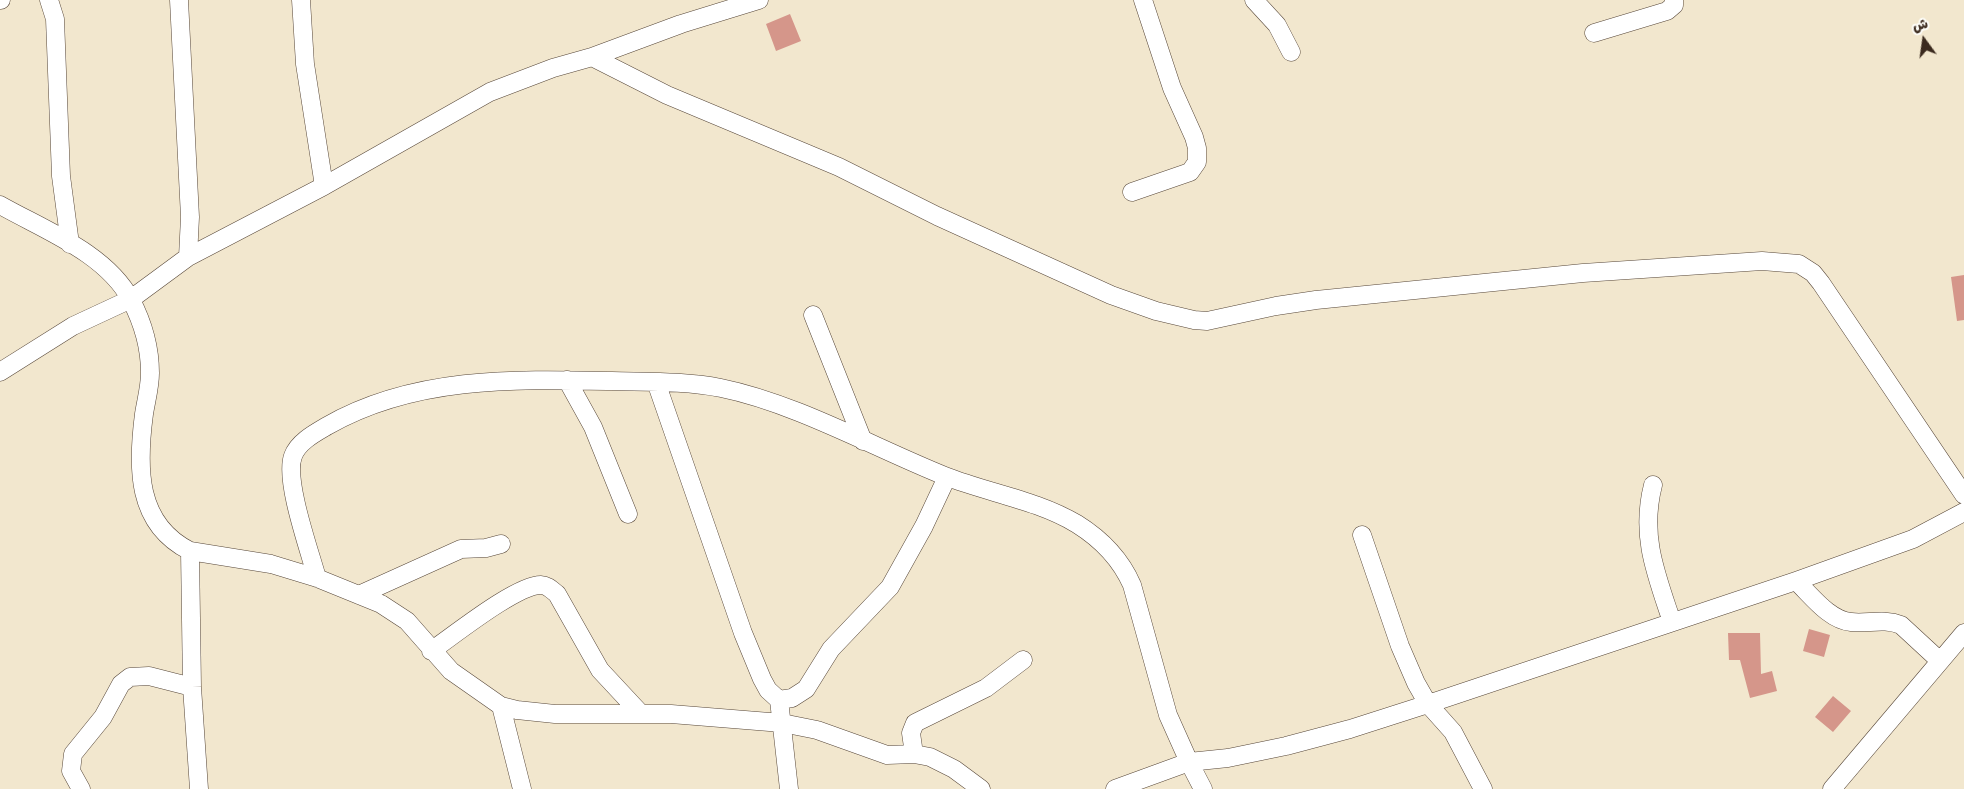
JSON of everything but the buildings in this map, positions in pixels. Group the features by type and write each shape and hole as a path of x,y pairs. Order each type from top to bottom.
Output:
{"street":[{"path":"49,0 55,19 61,176 70,244"},
{"path":"179,0 190,209 188,257"},
{"path":"301,0 306,73 324,186"},
{"path":"0,372 73,326 131,299 188,257 324,186 490,92 553,68 592,57 687,22 759,0"},
{"path":"1132,192 1190,172 1197,162 1197,148 1194,137 1172,88 1142,0"},
{"path":"1254,0 1277,25 1291,52"},
{"path":"1594,32 1667,11 1674,5 1674,0"},
{"path":"592,57 667,95 839,167 936,216 1112,295 1162,313 1194,320 1218,320 1276,306 1316,300 1583,273 1753,261 1786,261 1799,264 1813,273 1821,283 1964,495"},
{"path":"0,205 95,260 131,299 144,331 149,351 150,385 140,457 144,492 148,508 166,536 190,551 271,564 317,578 359,595 401,616 451,671 501,706 556,714 672,714 782,723 817,730 887,755 914,754 940,761 981,789"},
{"path":"813,315 863,441"},
{"path":"317,578 301,521 291,469 296,450 310,436 340,419 369,406 416,393 493,380 656,382 702,385 743,393 947,477 1053,512 1081,527 1111,551 1132,585 1168,715 1189,762 1204,789"},
{"path":"567,380 593,428 628,514"},
{"path":"656,382 743,633 762,679 768,690 779,700 789,789"},
{"path":"779,700 792,698 806,688 831,649 890,587 924,526 947,477"},
{"path":"1653,485 1648,513 1650,553 1672,622"},
{"path":"1115,789 1189,762 1228,758 1286,746 1350,729 1428,704 1796,581 1912,539 1964,512"},
{"path":"1362,535 1416,684 1428,704 1453,732 1483,789"},
{"path":"359,595 460,549 486,548 501,544"},
{"path":"190,551 192,687 199,789"},
{"path":"1796,581 1836,617 1853,623 1893,622 1901,625 1940,661"},
{"path":"431,651 496,606 526,590 542,585 551,588 557,594 600,670 641,714"},
{"path":"1832,789 1964,633"},
{"path":"914,754 910,733 915,723 986,688 1023,660"},
{"path":"81,789 71,771 73,754 103,717 121,684 130,677 148,676 192,687"},
{"path":"501,706 522,789"}]}
